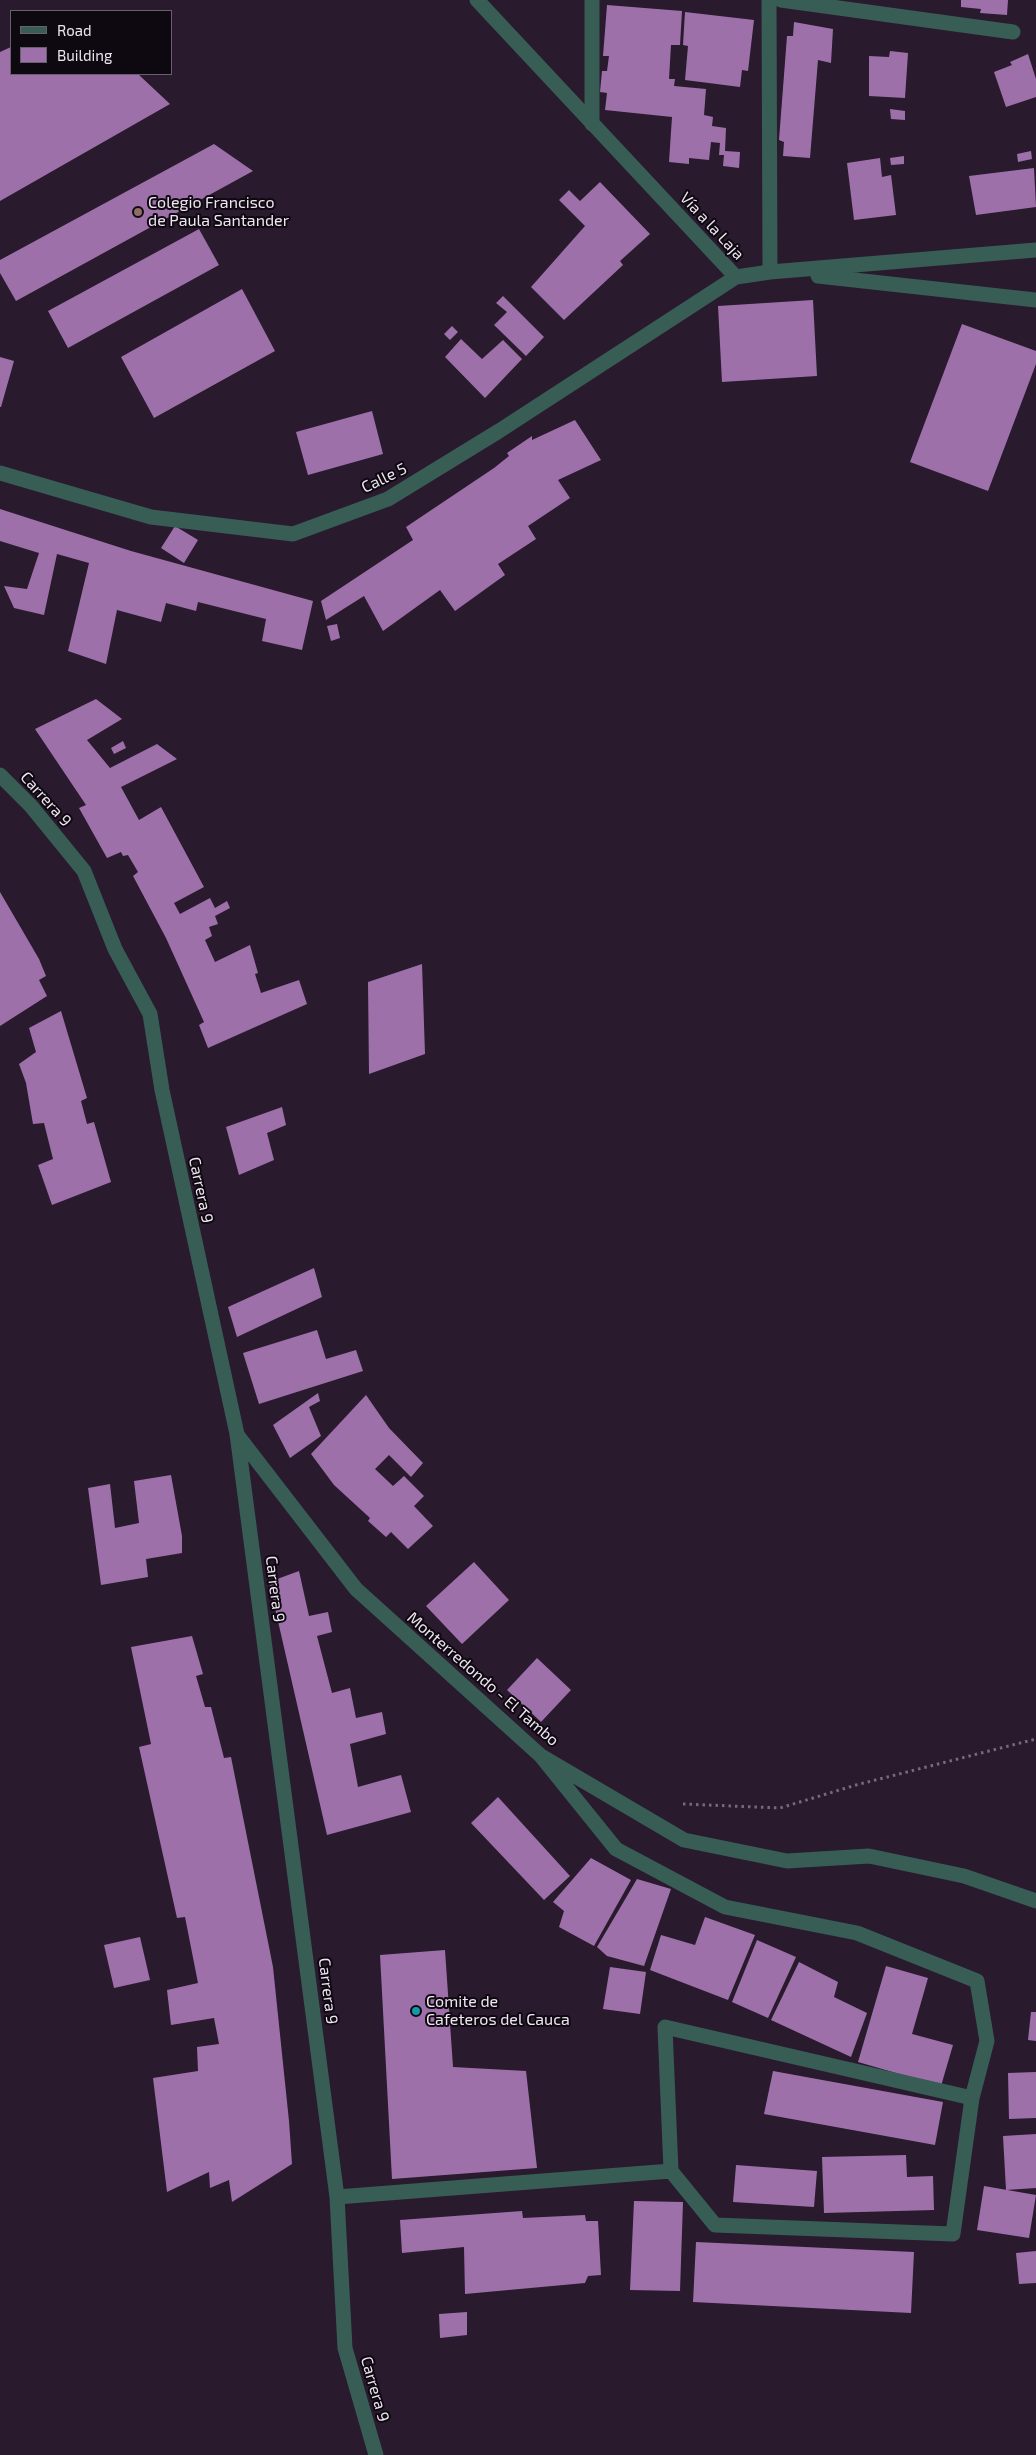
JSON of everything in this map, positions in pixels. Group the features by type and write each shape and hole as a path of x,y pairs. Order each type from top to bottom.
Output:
{"street":[{"name":"Vía a la Laja","path":"477,0 736,277 770,272 1036,250"},
{"path":"592,0 592,124"},
{"path":"769,0 770,272"},
{"path":"781,0 1013,32"},
{"path":"787,272 1036,300"},
{"name":"Calle 5","path":"0,473 152,517 293,534 388,499 500,431 736,277"},
{"name":"Carrera 9","path":"0,775 31,806 84,871 115,948 150,1014 162,1090 237,1434 337,2197 345,2348 376,2455"},
{"name":"Monterredondo - El Tambo","path":"237,1434 356,1589 541,1756 684,1840 787,1860 869,1856 964,1876 1036,1901"},
{"path":"541,1756 616,1849 725,1907 857,1932 977,1981 987,2041 972,2098 953,2234 715,2226 671,2171 665,2026 972,2098"},
{"path":"337,2197 671,2171"}],"path":[{"path":"680,1804 780,1808 856,1785 1036,1739"}],"building":[{"path":"961,0 1008,0 1007,15 980,13 981,9 961,7"},
{"path":"607,5 682,11 680,45 671,45 669,79 675,79 674,86 706,89 704,115 713,117 712,126 726,128 725,151 740,152 739,168 723,166 724,155 719,155 720,143 711,142 709,160 689,158 689,164 669,162 672,117 605,110 607,93 600,92 602,71 607,71 609,56 603,56"},
{"path":"685,12 754,20 748,71 742,70 740,87 685,80 688,46 683,45"},
{"path":"794,22 833,29 831,63 818,60 810,158 783,156 784,142 779,140 787,36 793,36"},
{"path":"10,47 10,75 139,75 170,104 0,201 0,52"},
{"path":"890,51 908,53 905,98 869,96 869,56 889,57"},
{"path":"1028,54 1036,79 1036,97 1006,107 994,72 1012,65 1010,62"},
{"path":"890,109 905,111 905,120 891,119"},
{"path":"214,144 253,171 16,301 0,273 0,260"},
{"path":"1031,151 1032,159 1018,162 1017,154"},
{"path":"904,156 904,164 891,165 890,158"},
{"path":"880,158 882,177 891,175 896,215 854,220 847,163"},
{"path":"1034,168 1036,207 976,215 969,176"},
{"path":"600,182 650,234 620,261 623,265 564,320 531,287 585,226 559,200 569,190 580,201"},
{"path":"199,229 219,265 68,348 48,311"},
{"path":"242,289 275,351 154,418 121,357"},
{"path":"503,296 544,337 526,356 494,325 507,312 496,303"},
{"path":"813,300 817,376 722,382 718,306"},
{"path":"962,324 1036,351 1036,364 988,491 910,462"},
{"path":"452,326 458,332 450,340 444,334"},
{"path":"461,339 482,359 503,340 522,359 485,398 445,357"},
{"path":"0,357 14,361 1,407 0,407"},
{"path":"372,411 383,454 308,475 296,432"},
{"path":"575,420 601,460 558,480 570,498 528,526 536,539 498,564 505,575 455,611 440,590 383,631 364,596 326,620 321,601 413,540 406,527 494,468 509,456 507,453 532,436 532,440"},
{"path":"0,509 131,551 313,601 302,650 262,641 266,619 198,602 196,611 166,603 161,622 117,610 106,664 68,651 89,563 57,554 44,615 14,608 4,586 27,589 39,553 0,541"},
{"path":"175,526 198,540 184,563 161,548"},
{"path":"337,624 340,638 331,641 327,626"},
{"path":"96,699 122,719 87,740 110,768 157,744 177,759 121,787 139,820 161,807 204,887 174,903 180,914 210,898 215,908 227,901 230,908 215,916 218,924 209,927 212,936 205,940 215,962 250,945 258,973 255,974 261,993 299,980 307,1004 208,1048 199,1025 204,1022 166,938 133,876 138,872 128,855 123,856 121,852 107,858 79,808 86,805 35,729"},
{"path":"123,741 126,748 114,754 111,748"},
{"path":"0,892 39,959 46,976 39,980 47,996 0,1026"},
{"path":"422,964 425,1054 369,1074 368,982"},
{"path":"61,1011 87,1098 81,1101 87,1124 94,1122 111,1182 52,1205 38,1165 53,1159 44,1123 33,1124 26,1083 19,1064 36,1052 29,1028"},
{"path":"282,1107 286,1125 267,1133 274,1160 239,1175 226,1127"},
{"path":"314,1268 322,1297 237,1337 228,1307"},
{"path":"317,1330 326,1359 356,1350 363,1371 259,1404 243,1353"},
{"path":"318,1393 320,1401 309,1407 321,1436 290,1458 273,1425"},
{"path":"366,1395 389,1428 423,1463 411,1477 389,1455 375,1469 393,1486 404,1476 424,1496 414,1506 433,1526 408,1549 391,1532 386,1537 368,1521 370,1518 334,1485 311,1454"},
{"path":"171,1475 182,1536 182,1553 146,1559 148,1577 101,1585 88,1488 110,1484 115,1528 139,1523 134,1481"},
{"path":"474,1562 509,1600 462,1644 426,1606"},
{"path":"299,1571 309,1616 328,1612 332,1632 317,1636 332,1693 350,1688 356,1718 382,1712 386,1734 350,1744 358,1787 401,1775 411,1812 327,1835 269,1582"},
{"path":"192,1636 203,1674 196,1676 205,1707 211,1707 224,1758 231,1757 273,1967 289,2121 292,2164 232,2202 229,2180 210,2188 209,2172 167,2192 153,2078 198,2071 197,2047 219,2044 214,2018 171,2025 167,1990 198,1983 185,1917 177,1918 139,1747 151,1744 131,1647"},
{"path":"537,1658 571,1690 541,1722 507,1690"},
{"path":"498,1797 570,1876 544,1900 471,1823"},
{"path":"591,1858 631,1880 594,1946 559,1927 564,1911 553,1902"},
{"path":"637,1879 671,1889 644,1966 607,1956 597,1947"},
{"path":"705,1917 755,1935 728,2000 650,1970 661,1935 695,1945"},
{"path":"140,1937 150,1980 114,1988 104,1945"},
{"path":"757,1940 796,1957 768,2018 732,2002"},
{"name":"Comite de Cafeteros del Cauca","path":"445,1950 453,2067 526,2071 537,2168 392,2179 380,1955"},
{"path":"799,1962 838,1982 834,1997 867,2013 851,2057 771,2020"},
{"path":"886,1966 928,1978 912,2034 953,2045 941,2086 858,2062"},
{"path":"610,1967 646,1972 640,2014 603,2009"},
{"path":"1031,2012 1036,2012 1036,2041 1028,2040"},
{"path":"773,2071 943,2102 935,2145 764,2114"},
{"path":"1036,2072 1036,2118 1009,2119 1008,2073"},
{"path":"1036,2134 1036,2188 1006,2190 1003,2136"},
{"path":"906,2155 907,2177 933,2176 934,2210 824,2213 822,2157"},
{"path":"736,2165 817,2171 814,2207 733,2202"},
{"path":"984,2186 1036,2195 1029,2238 977,2230"},
{"path":"634,2201 683,2202 680,2291 630,2290"},
{"path":"522,2211 523,2218 585,2215 586,2221 598,2221 601,2275 588,2276 585,2283 465,2294 464,2247 402,2253 400,2220"},
{"path":"696,2242 914,2252 911,2313 693,2302"},
{"path":"1036,2251 1036,2283 1019,2284 1016,2253"},
{"path":"467,2312 467,2335 440,2338 439,2314"}],"place":[{"name":"Colegio Francisco de Paula Santander","path":"138,212"},
{"name":"Comite de Cafeteros del Cauca","path":"416,2011"}]}
